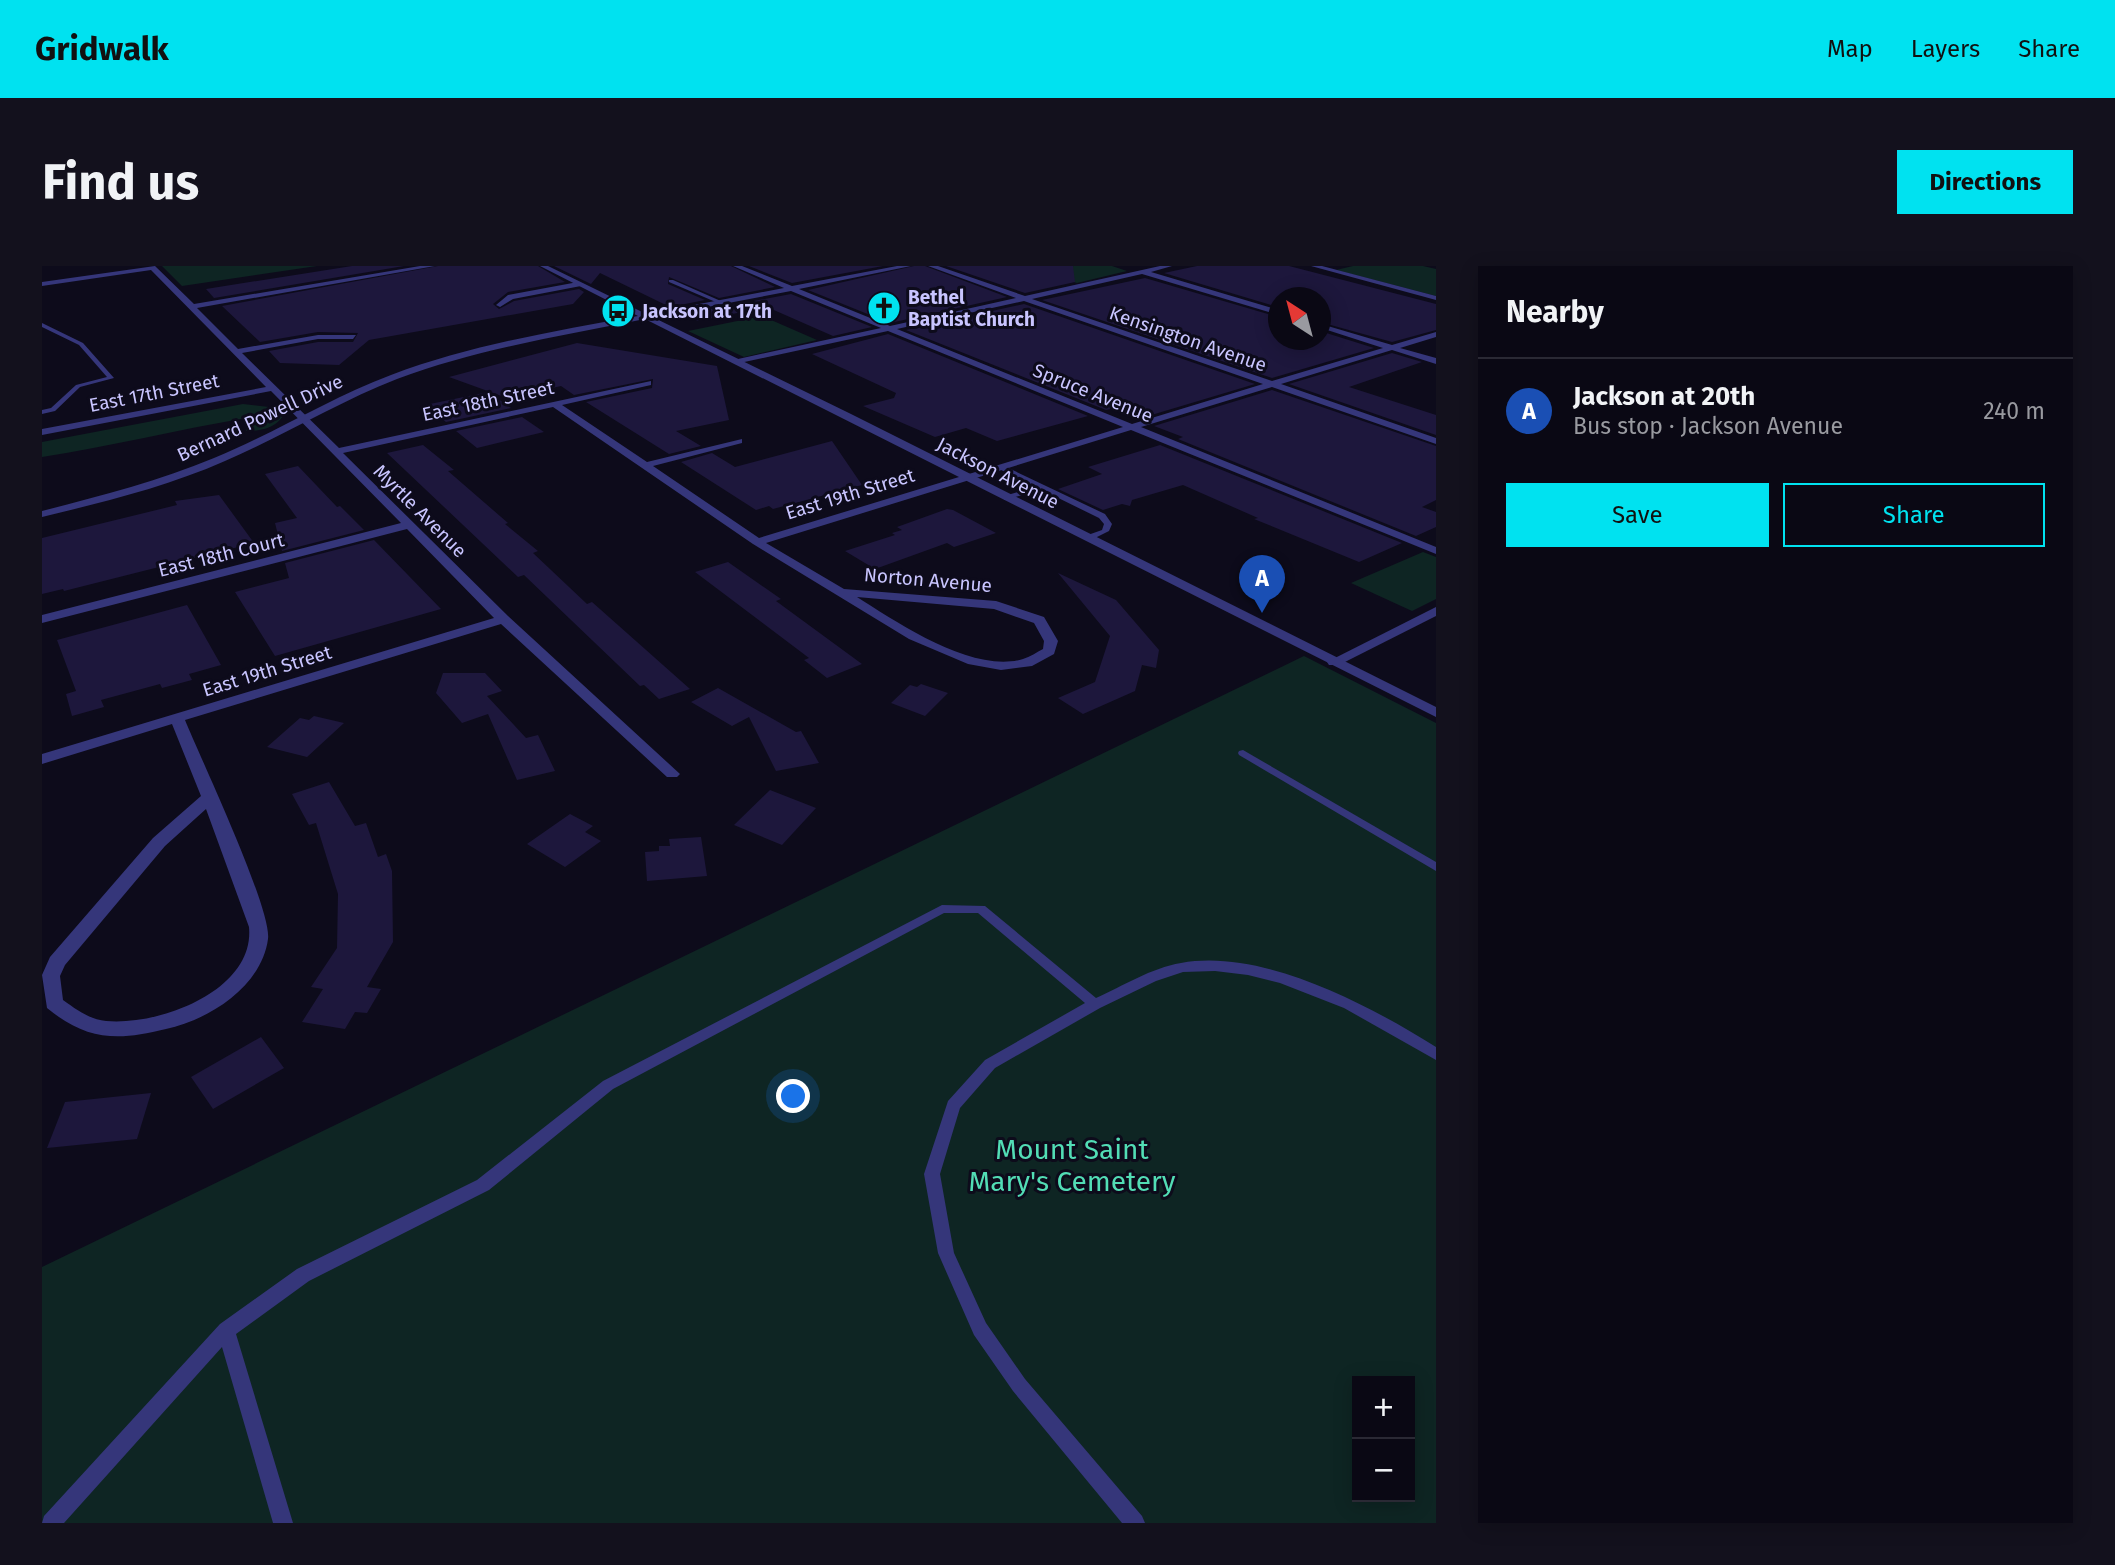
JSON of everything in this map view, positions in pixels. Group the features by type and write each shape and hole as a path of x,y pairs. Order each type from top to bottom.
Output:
{"street":[{"path":"192,307 432,266"},
{"name":"Jackson Avenue","path":"543,266 1436,713"},
{"name":"Spruce Avenue","path":"736,266 1436,551"},
{"path":"644,317 908,266"},
{"name":"Kensington Avenue","path":"930,266 1436,442"},
{"path":"1123,266 1268,310"},
{"path":"738,362 1169,266"},
{"path":"1314,266 1436,298"},
{"path":"42,284 152,267"},
{"name":"Myrtle Avenue","path":"152,267 503,619 672,774"},
{"path":"500,305 511,297 578,284"},
{"name":"Bernard Powell Drive","path":"42,514 170,478 219,460 391,378 490,348 644,317"},
{"path":"1331,329 1436,361"},
{"name":"East 19th Street","path":"757,542 1436,334"},
{"path":"238,351 318,337 353,337"},
{"name":"East 18th Street","path":"337,452 648,383"},
{"name":"East 17th Street","path":"42,432 273,388"},
{"name":"Norton Avenue","path":"555,404 757,542 911,637 946,652 1009,667 1026,665 1049,651 1051,640 1039,621 1006,607 841,592"},
{"path":"643,466 739,441"},
{"name":"East 18th Court","path":"42,619 408,525"},
{"path":"1334,662 1436,611"},
{"name":"East 19th Street","path":"42,759 503,619"},
{"path":"177,718 209,797 259,927 254,954 233,983 217,997 176,1018 131,1030 100,1029 75,1022 54,1003 51,976 57,962 159,842 209,797"}],"lane":[{"path":"671,281 720,302"},
{"path":"42,324 81,344 111,378 78,386 53,410 42,412"},
{"path":"1002,467 1102,516 1108,524 1105,531 1088,538"},
{"path":"1007,498 1043,487"},
{"path":"1243,753 1436,867"},
{"path":"51,1523 226,1330 303,1275 483,1185 608,1085 942,909 981,909 1095,1004"},
{"path":"1135,1523 1019,1385 980,1329 946,1253 932,1174 953,1105 990,1064 1095,1004 1182,967 1245,970 1321,992 1406,1034 1436,1054"},
{"path":"226,1330 283,1523"}],"green space":[{"path":"162,266 317,266 182,286"},
{"path":"1059,266 1112,266 1127,271 1077,283 1037,271"},
{"path":"1353,266 1423,266 1436,269 1436,296 1336,270"},
{"path":"762,316 817,340 744,357 688,331"},
{"path":"243,404 286,409 275,424 259,430 246,431 246,418 42,457 42,442"},
{"path":"1423,552 1436,557 1436,599 1412,611 1351,583"},
{"name":"Mount Saint Mary's Cemetery","path":"1304,656 1436,723 1436,1523 42,1523 42,1267"}],"building":[{"path":"352,266 404,266 214,298 206,289"},
{"path":"438,266 538,266 565,282 508,292 493,304 499,309 514,301 579,289 584,292 573,304 369,340 339,365 280,363 269,351 318,342 353,342 358,333 318,332 260,342 222,306"},
{"path":"554,266 731,266 775,287 719,298 669,277 668,284 705,300 670,307 600,273 591,284"},
{"path":"749,266 883,266 792,283"},
{"path":"914,266 925,266 1007,297 890,323 808,290"},
{"path":"946,266 1073,266 1075,282 1025,293"},
{"path":"1197,266 1289,266 1436,304 1436,330 1392,342 1331,325 1331,287 1268,287 1268,304 1164,273"},
{"path":"1145,278 1268,314 1268,350 1331,350 1331,334 1374,348 1272,378 1042,300"},
{"path":"791,294 872,327 833,336 767,307 698,321 684,314"},
{"path":"1024,304 1255,384 1138,419 1111,409 1106,410 906,330"},
{"path":"888,334 1088,416 997,441 966,428 935,437 863,406 894,398 896,393 812,354"},
{"path":"577,343 717,366 729,420 676,431 701,446 669,454 586,402 652,388 653,379 574,395 561,386 507,398 449,377"},
{"path":"1392,353 1422,362 1349,387 1436,415 1436,435 1289,384"},
{"path":"1272,390 1436,446 1436,500 1422,507 1436,512 1436,527 1416,536 1178,439 1183,437 1154,426"},
{"path":"488,392 511,408 446,422 425,405"},
{"path":"522,417 544,432 477,448 456,431"},
{"path":"832,441 862,485 773,509 769,506 756,510 681,462 712,453 735,467"},
{"path":"423,445 454,470 448,471 538,551 533,553 587,604 592,602 690,689 659,699 644,685 640,686 524,575 518,577 387,453"},
{"path":"1160,445 1402,543 1359,562 1254,519 1258,518 1183,485 1132,500 1130,506 1122,504 1103,510 1058,489 1102,474 1088,467"},
{"path":"298,466 337,507 340,506 364,530 282,551 275,523 297,518 265,474"},
{"path":"219,495 254,543 64,591 63,589 42,594 42,538 177,505 175,501"},
{"path":"947,509 996,533 954,547 947,543 875,569 845,551 895,535 892,533 902,530 897,527"},
{"path":"374,540 441,609 275,656 235,592 289,578 285,563"},
{"path":"728,562 781,599 776,601 862,664 827,678 804,660 809,658 695,572"},
{"path":"1058,573 1116,600 1159,650 1156,668 1142,665 1135,691 1083,714 1058,698 1095,682 1110,636"},
{"path":"187,605 221,665 189,674 192,680 162,688 160,684 101,700 104,707 72,716 66,694 76,691 57,640"},
{"path":"443,673 485,673 502,691 487,696 526,738 538,735 555,771 517,780 488,714 462,723 436,693"},
{"path":"921,684 948,693 925,716 891,703 910,685 917,687"},
{"path":"718,688 796,732 801,731 819,763 776,771 749,717 732,726 691,702"},
{"path":"314,716 344,723 307,757 267,747 300,718 309,720"},
{"path":"329,782 355,826 366,823 378,857 386,854 392,871 393,942 367,987 381,989 367,1013 355,1012 345,1029 302,1022 323,989 311,987 337,948 338,894 316,823 309,825 292,794"},
{"path":"770,790 816,808 782,845 734,825"},
{"path":"570,814 593,826 585,832 601,841 565,867 527,844"},
{"path":"701,837 707,876 647,881 645,852 659,851 659,846 670,846 669,839"},
{"path":"261,1037 284,1068 213,1109 191,1077"},
{"path":"151,1093 137,1139 47,1148 65,1102"}],"place":[{"name":"Bethel Baptist Church","path":"884,308"},
{"name":"Jackson at 17th","path":"618,311"},
{"name":"Jackson at 20th","path":"1262,613"}]}
